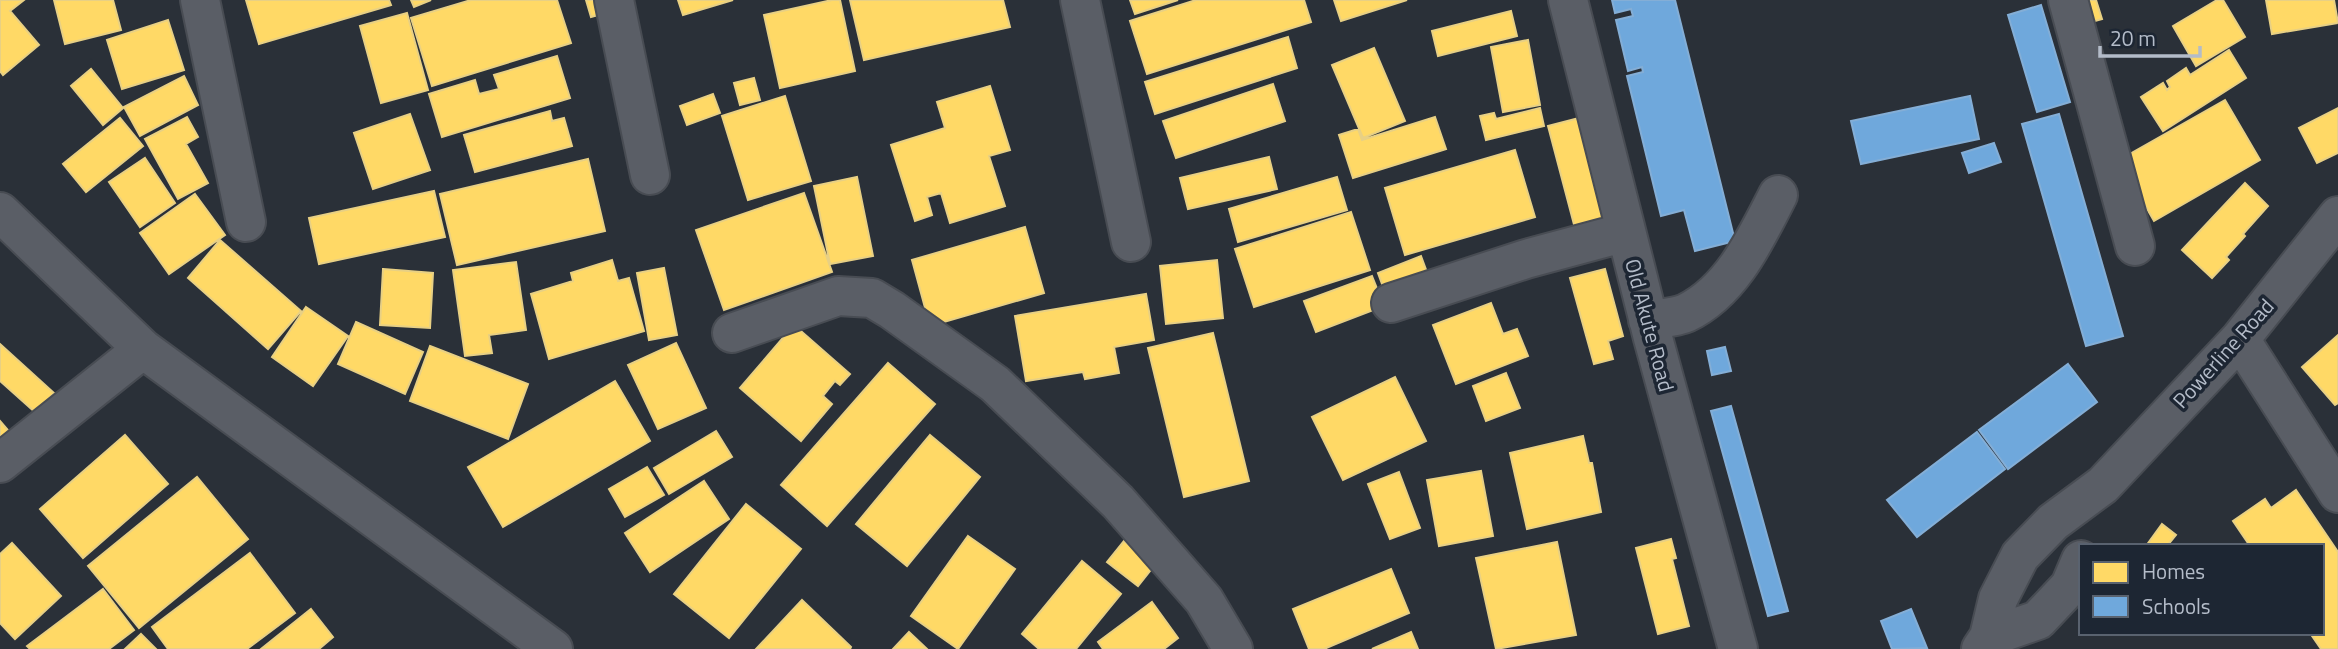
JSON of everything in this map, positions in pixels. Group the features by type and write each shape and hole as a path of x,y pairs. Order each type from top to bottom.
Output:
{"street":[{"path":"200,0 246,222"},
{"path":"614,0 650,175"},
{"path":"1080,0 1131,242"},
{"name":"Old Akute Road","path":"1568,0 1648,320 1738,649"},
{"path":"2068,0 2135,247"},
{"path":"1648,320 1684,314 1712,295 1738,266 1778,195"},
{"path":"0,212 143,349 553,649"},
{"name":"Powerline Road","path":"1985,643 1998,599 2020,556 2053,522 2103,485 2240,339 2338,216"},
{"path":"1391,303 1526,259 1626,232"},
{"path":"732,333 838,296 872,298 892,310 995,384 1118,502 1204,600 1233,649"},
{"path":"2240,339 2338,493"},
{"path":"0,463 143,349"},
{"name":"Powerline Road","path":"2088,544 2103,485"},
{"name":"Powerline Road","path":"1985,643 2038,620 2070,586 2079,565"}],"building: Homes":[{"path":"0,0 24,0 10,11 39,45 3,75 0,71"},
{"path":"54,0 113,0 121,30 65,44"},
{"path":"246,0 389,0 391,5 259,44"},
{"path":"411,0 431,0 414,7"},
{"path":"471,0 557,0 571,43 432,86 411,18"},
{"path":"586,0 606,0 609,12 591,17"},
{"path":"678,0 733,0 683,15"},
{"path":"840,0 855,71 780,88 764,15"},
{"path":"850,0 1003,0 1010,27 864,60"},
{"path":"1130,0 1178,0 1135,14"},
{"path":"1196,0 1304,0 1311,22 1147,74 1130,21"},
{"path":"1334,0 1407,0 1341,21"},
{"path":"2077,0 2096,0 2102,19 2084,24"},
{"path":"2217,0 2223,0 2245,37 2196,66 2173,26"},
{"path":"2266,0 2334,0 2338,23 2272,34"},
{"path":"1511,11 1517,36 1438,56 1432,31"},
{"path":"407,13 428,90 381,103 360,26"},
{"path":"168,20 184,70 122,89 107,40"},
{"path":"1288,37 1297,68 1155,114 1145,82"},
{"path":"1528,40 1540,105 1503,112 1491,47"},
{"path":"1374,48 1405,121 1363,138 1332,65"},
{"path":"2229,50 2246,78 2163,131 2141,97 2163,83 2167,90 2170,87 2167,81 2186,68 2190,75"},
{"path":"557,56 570,98 442,137 429,94 475,80 479,94 499,89 494,75"},
{"path":"91,69 123,108 103,125 71,86"},
{"path":"184,76 198,105 140,136 124,107"},
{"path":"754,78 760,100 740,105 734,83"},
{"path":"1273,84 1285,121 1176,158 1163,121"},
{"path":"990,86 1010,150 989,156 1005,206 950,223 941,193 927,197 932,215 915,221 891,145 945,128 937,102"},
{"path":"713,94 720,113 687,125 680,106"},
{"path":"785,96 811,181 748,200 722,116"},
{"path":"2225,100 2260,160 2154,221 2119,160"},
{"path":"1540,108 1544,126 1486,140 1480,116 1494,113 1496,119"},
{"path":"2338,108 2338,153 2317,163 2299,128"},
{"path":"550,111 552,121 564,118 572,146 475,172 464,135"},
{"path":"410,114 430,170 373,189 354,133"},
{"path":"187,117 198,137 186,144 208,183 178,199 145,139"},
{"path":"1435,117 1446,149 1353,178 1339,135 1358,129 1362,140"},
{"path":"120,118 143,146 86,192 63,164"},
{"path":"1579,118 1607,224 1576,232 1548,126"},
{"path":"1515,150 1535,217 1405,255 1385,188"},
{"path":"1269,157 1277,189 1188,209 1180,178"},
{"path":"145,158 175,203 140,227 109,182"},
{"path":"588,159 605,231 457,265 440,194"},
{"path":"857,177 873,256 830,264 814,186"},
{"path":"1337,177 1347,210 1238,242 1229,209"},
{"path":"2245,183 2268,206 2243,234 2245,236 2226,257 2229,260 2212,278 2182,250"},
{"path":"434,191 445,237 319,264 309,218"},
{"path":"804,193 832,272 724,310 696,230"},
{"path":"195,194 225,235 169,274 140,233"},
{"path":"1351,212 1370,270 1254,307 1235,249"},
{"path":"1025,227 1044,293 930,326 912,260"},
{"path":"220,240 301,311 268,349 188,278"},
{"path":"1421,256 1432,286 1389,303 1378,273"},
{"path":"612,260 618,281 629,278 644,331 549,359 531,294 573,281 571,273"},
{"path":"1217,260 1223,318 1166,324 1160,266"},
{"path":"516,262 526,330 489,335 492,353 465,356 453,270"},
{"path":"664,268 677,335 649,340 637,273"},
{"path":"383,269 433,273 430,328 380,325"},
{"path":"1605,269 1623,336 1608,341 1613,359 1594,364 1570,278"},
{"path":"1372,276 1384,306 1316,332 1304,301"},
{"path":"1146,294 1154,340 1114,347 1119,373 1085,379 1083,372 1026,381 1015,316"},
{"path":"1491,303 1503,334 1517,329 1528,356 1456,384 1433,325"},
{"path":"306,307 348,336 313,386 272,357"},
{"path":"356,322 423,352 405,394 338,364"},
{"path":"794,325 850,374 840,385 835,381 823,396 832,404 801,441 740,388"},
{"path":"1213,333 1249,481 1184,497 1148,348"},
{"path":"2338,335 2338,403 2335,405 2302,367"},
{"path":"676,343 706,408 658,429 628,365"},
{"path":"0,344 54,393 36,413 0,381"},
{"path":"430,346 528,384 508,439 410,401"},
{"path":"888,363 935,404 827,526 781,485"},
{"path":"1506,373 1520,408 1486,421 1473,386"},
{"path":"1395,377 1426,441 1343,480 1312,417"},
{"path":"615,381 650,441 503,527 468,467"},
{"path":"0,421 12,435 0,445"},
{"path":"716,431 732,457 669,494 654,468"},
{"path":"125,435 168,484 83,558 40,509"},
{"path":"930,435 980,477 907,566 856,524"},
{"path":"1583,436 1589,463 1592,463 1601,512 1527,529 1510,453"},
{"path":"647,467 664,495 625,517 609,489"},
{"path":"1481,471 1493,536 1439,546 1427,480"},
{"path":"1399,472 1420,528 1390,539 1368,484"},
{"path":"197,477 248,539 139,628 88,566"},
{"path":"704,481 729,519 650,572 625,533"},
{"path":"2296,490 2338,552 2338,649 2321,649 2311,635 2324,635 2324,544 2249,544 2233,521 2265,499 2271,508"},
{"path":"746,504 801,549 729,638 674,594"},
{"path":"2162,524 2176,535 2169,544 2147,544"},
{"path":"968,536 1015,569 958,649 911,616"},
{"path":"1671,539 1676,558 1672,559 1689,626 1658,634 1636,548"},
{"path":"1124,541 1154,566 1138,586 1107,562"},
{"path":"1557,542 1576,635 1496,649 1476,558"},
{"path":"12,543 61,596 15,639 0,623 0,554"},
{"path":"250,553 295,613 247,649 168,649 152,627"},
{"path":"1082,561 1121,594 1076,649 1039,649 1022,634"},
{"path":"1391,569 1409,613 1324,649 1309,649 1293,609"},
{"path":"103,589 134,630 109,649 30,649 27,646"},
{"path":"802,600 851,647 850,649 756,649"},
{"path":"1152,602 1178,638 1164,649 1103,649 1098,642"},
{"path":"311,609 333,637 319,649 261,649"},
{"path":"909,632 927,649 893,649"},
{"path":"1411,632 1418,649 1372,649"},
{"path":"141,634 156,649 125,649"}],"building: Schools":[{"path":"1612,0 1675,0 1735,241 1695,251 1684,210 1661,216 1627,76 1643,72 1642,67 1628,71 1616,20 1633,16 1631,9 1615,13"},
{"path":"2041,5 2070,102 2037,112 2008,15"},
{"path":"1970,96 1979,139 1861,164 1851,121"},
{"path":"2059,114 2123,336 2086,346 2022,124"},
{"path":"1994,143 2001,162 1969,173 1962,153"},
{"path":"1725,347 1731,371 1712,375 1707,351"},
{"path":"2068,364 2097,402 2008,469 1979,430"},
{"path":"1731,406 1788,611 1768,616 1711,411"},
{"path":"1977,432 2005,469 1917,537 1887,500"},
{"path":"1911,609 1927,648 1892,649 1881,621"}]}
